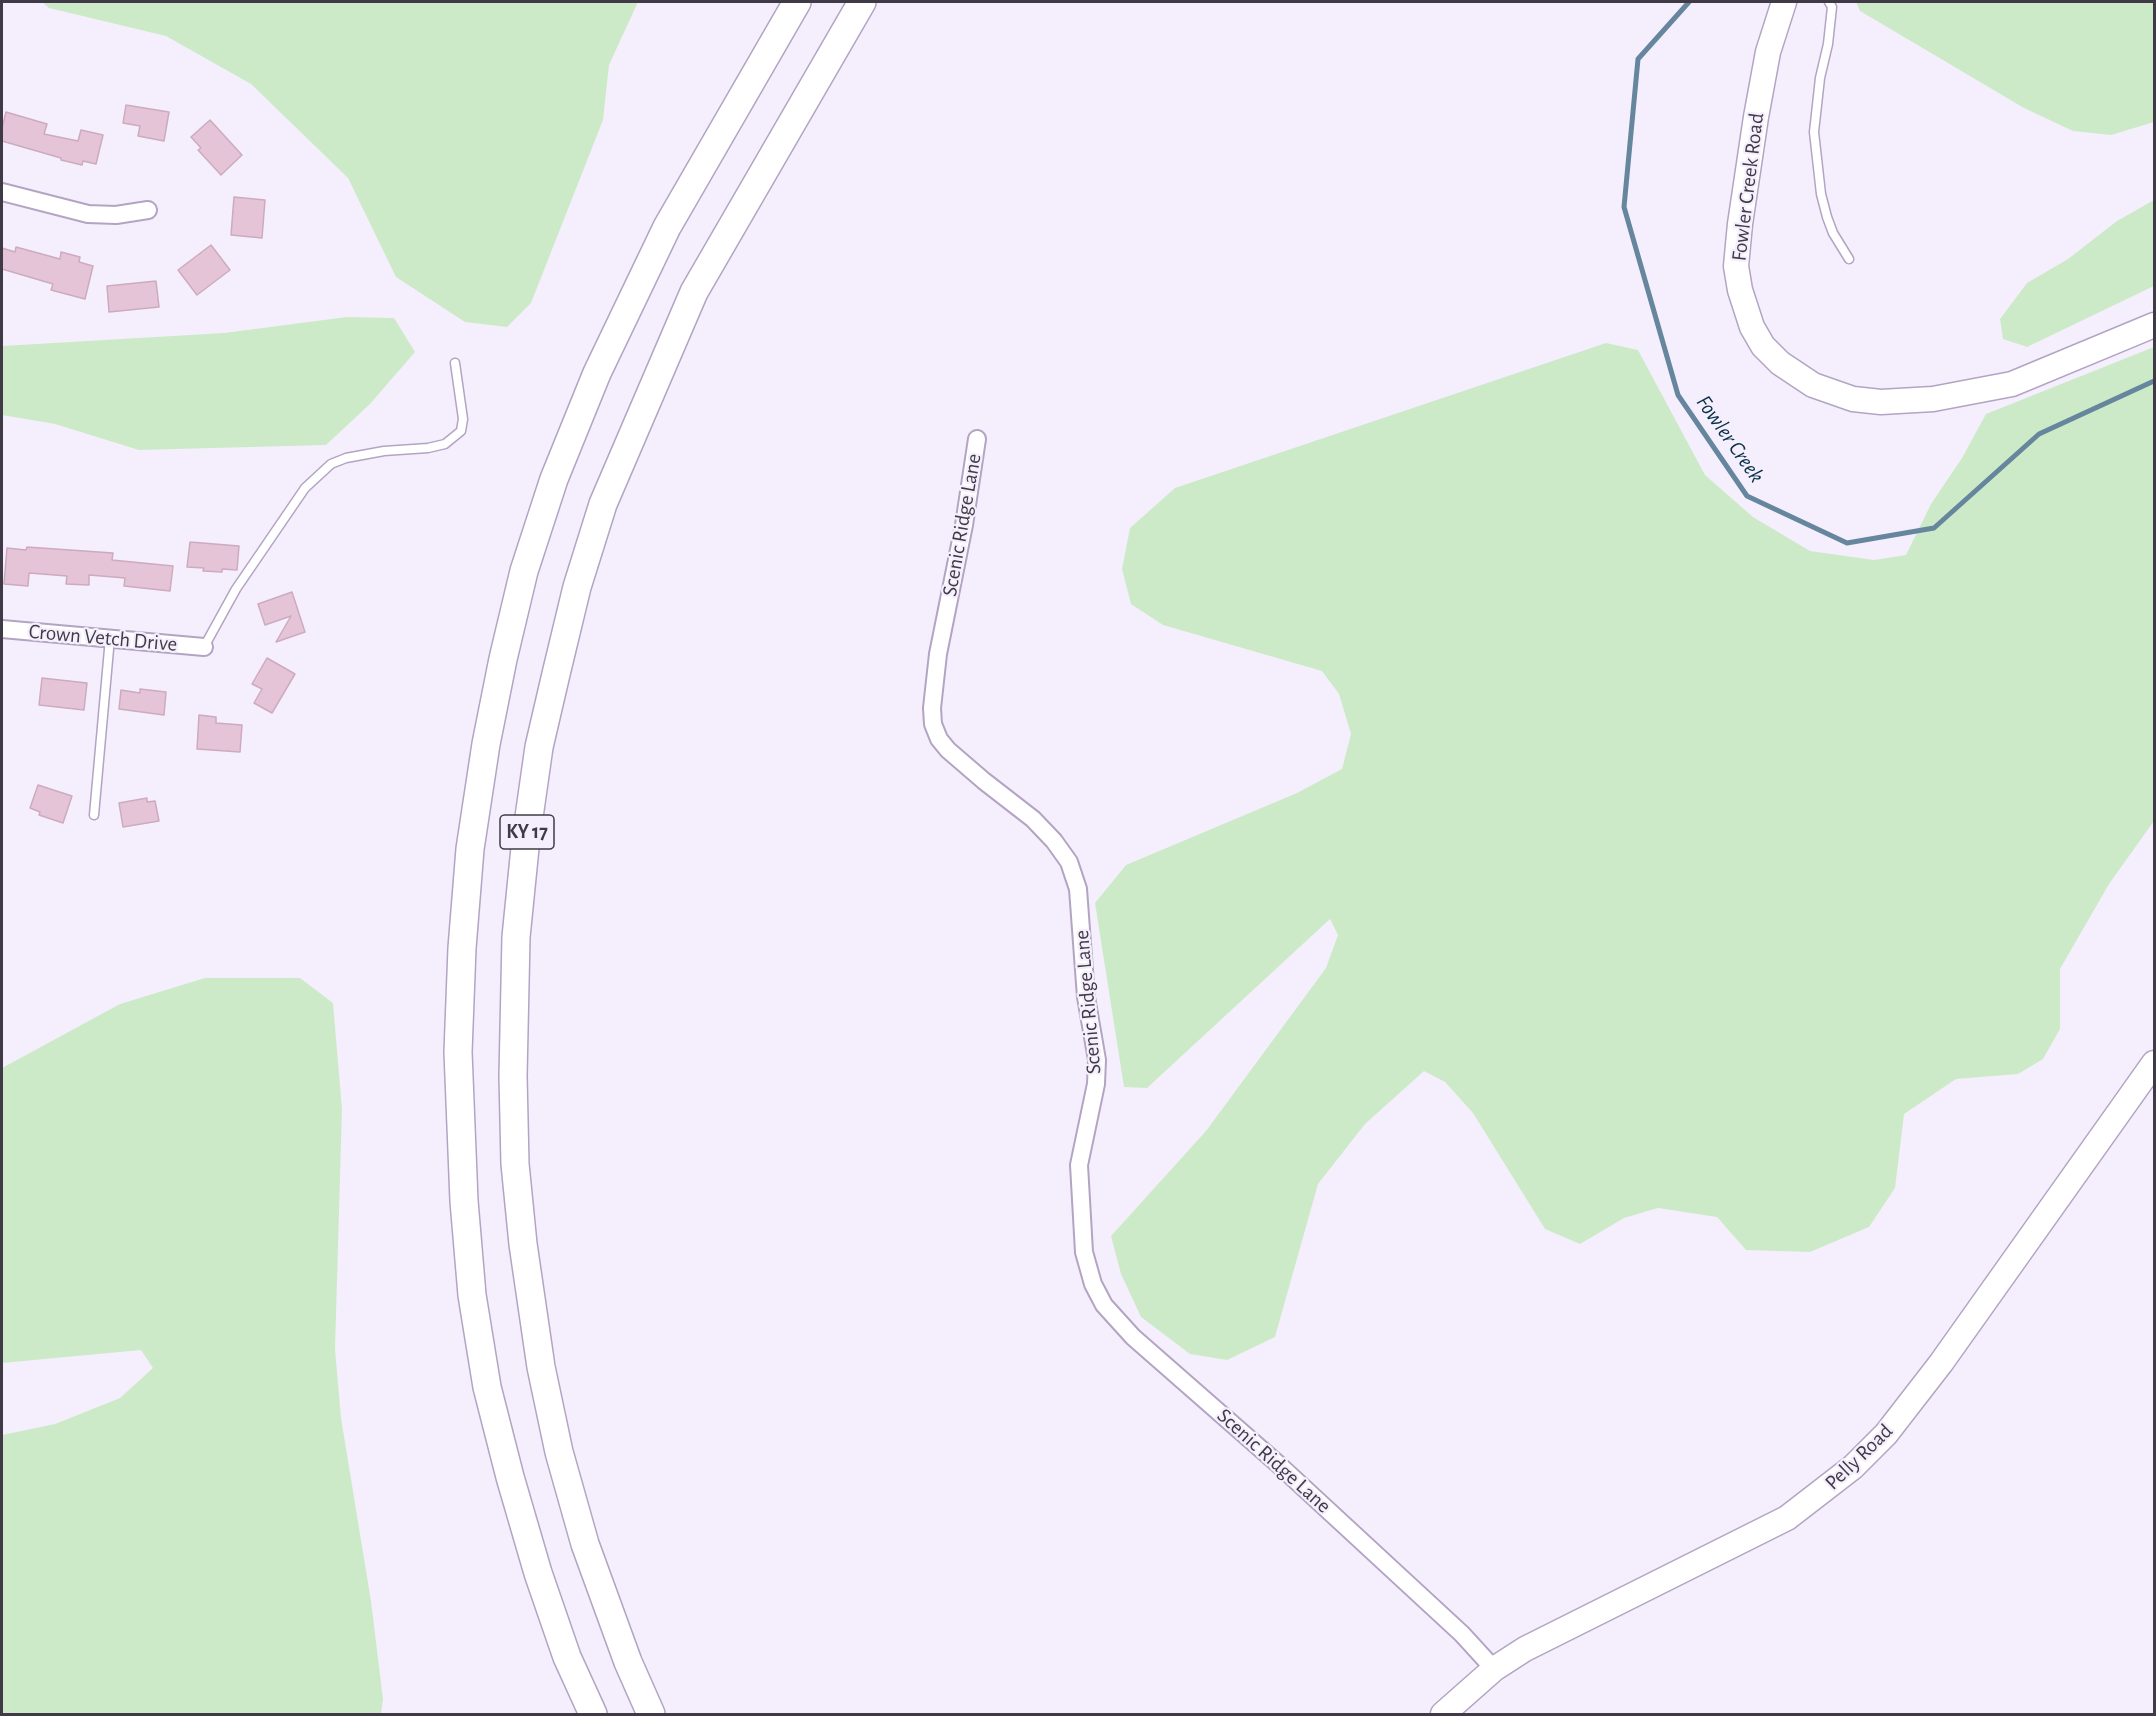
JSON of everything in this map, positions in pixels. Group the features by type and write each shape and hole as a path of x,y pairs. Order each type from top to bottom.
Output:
{"main road":[{"name":"KY 17","path":"592,1714 567,1658 538,1573 487,1387 472,1295 464,1201 458,1052 462,948 470,849 486,744 503,659 524,571 554,479 597,373 667,227 797,2"},
{"name":"KY 17","path":"651,1714 628,1662 585,1544 559,1452 541,1368 522,1244 515,1164 513,1076 516,937 526,838 539,747 577,587 603,504 694,292 860,2"}],"street":[{"name":"Fowler Creek Road","path":"1784,2 1768,52 1756,117 1736,266 1740,290 1752,327 1763,346 1780,363 1813,386 1853,399 1881,402 1933,399 2012,384 2154,325"},
{"path":"2,192 88,214 116,215 148,210"},
{"name":"Scenic Ridge Lane","path":"978,440 939,654 932,708 933,724 948,750 1033,819 1054,841 1069,862 1078,889 1086,997 1097,1060 1096,1084 1079,1165 1084,1252 1093,1284 1104,1305 1133,1337 1287,1472 1462,1634 1494,1669"},
{"name":"Crown Vetch Drive","path":"2,629 204,647"},
{"name":"Pelly Road","path":"1443,1714 1494,1669 1525,1649 1786,1518 1853,1467 1886,1434 1941,1363 2154,1063"}],"lane":[{"path":"1829,2 1832,8 1828,44 1820,78 1814,132 1821,194 1827,217 1833,233 1850,259"},
{"path":"204,647 236,589 305,488 331,464 346,458 384,451 428,448 446,444 461,431 463,420 455,363"},
{"path":"94,815 110,638"}],"green space":[{"path":"42,2 638,2 609,65 603,120 531,303 507,327 465,322 396,277 348,178 251,84 166,36 49,8"},
{"path":"1856,2 2154,2 2154,122 2111,135 2073,131 2024,108 1860,11"},
{"path":"2154,200 2154,286 2027,347 2003,339 2000,319 2027,283 2068,259 2117,221"},
{"path":"347,317 394,318 415,352 370,404 326,445 139,450 55,424 2,415 2,346 224,333"},
{"path":"1606,343 1638,350 1705,475 1753,517 1810,551 1874,560 1906,555 1931,504 1962,458 1986,414 2154,347 2154,821 2109,884 2060,969 2060,1029 2043,1059 2018,1074 1956,1079 1904,1114 1895,1188 1869,1227 1810,1252 1746,1250 1717,1217 1658,1208 1624,1218 1580,1244 1545,1229 1473,1113 1445,1082 1424,1071 1365,1124 1318,1184 1275,1337 1227,1360 1190,1354 1141,1317 1121,1274 1111,1236 1206,1131 1326,968 1338,935 1330,919 1147,1088 1124,1087 1095,903 1126,865 1297,793 1342,769 1351,734 1339,694 1322,671 1163,625 1131,604 1122,569 1130,528 1175,488"},
{"path":"205,978 300,978 333,1003 342,1109 335,1349 341,1418 371,1601 383,1699 381,1714 2,1714 2,1435 55,1424 120,1398 153,1368 141,1350 2,1363 2,1068 120,1004"}],"building":[{"path":"126,105 169,112 164,141 138,136 140,126 123,123"},
{"path":"6,112 47,124 44,134 78,141 81,130 103,135 96,164 83,161 82,165 61,160 61,158 2,141"},
{"path":"210,120 242,155 221,175 198,150 201,148 191,137"},
{"path":"234,197 265,200 262,238 231,235"},
{"path":"211,245 230,270 197,295 178,270"},
{"path":"16,247 60,259 61,252 80,257 79,262 93,266 85,299 51,290 53,284 2,269 2,248 15,252"},
{"path":"156,281 159,307 109,312 107,286"},
{"path":"190,542 239,546 237,570 203,571 204,568 187,567"},
{"path":"27,547 113,553 112,560 173,566 170,591 124,586 125,578 89,575 89,585 66,584 67,576 29,573 28,586 4,584 7,548 26,550"},
{"path":"292,592 305,632 276,642 291,616 265,625 258,604"},
{"path":"267,658 295,674 272,713 254,703 262,689 252,684"},
{"path":"42,678 87,683 84,710 39,705"},
{"path":"140,689 166,692 164,715 119,709 121,690 140,693"},
{"path":"199,715 216,717 216,723 242,725 240,752 197,749"},
{"path":"38,785 72,796 63,823 39,815 40,812 30,808"},
{"path":"147,798 147,802 155,801 159,821 123,827 119,803"}],"waterway":[{"name":"Fowler Creek","path":"1689,2 1638,59 1624,207 1678,395 1747,496 1847,543 1934,528 2039,434 2154,381"}]}
